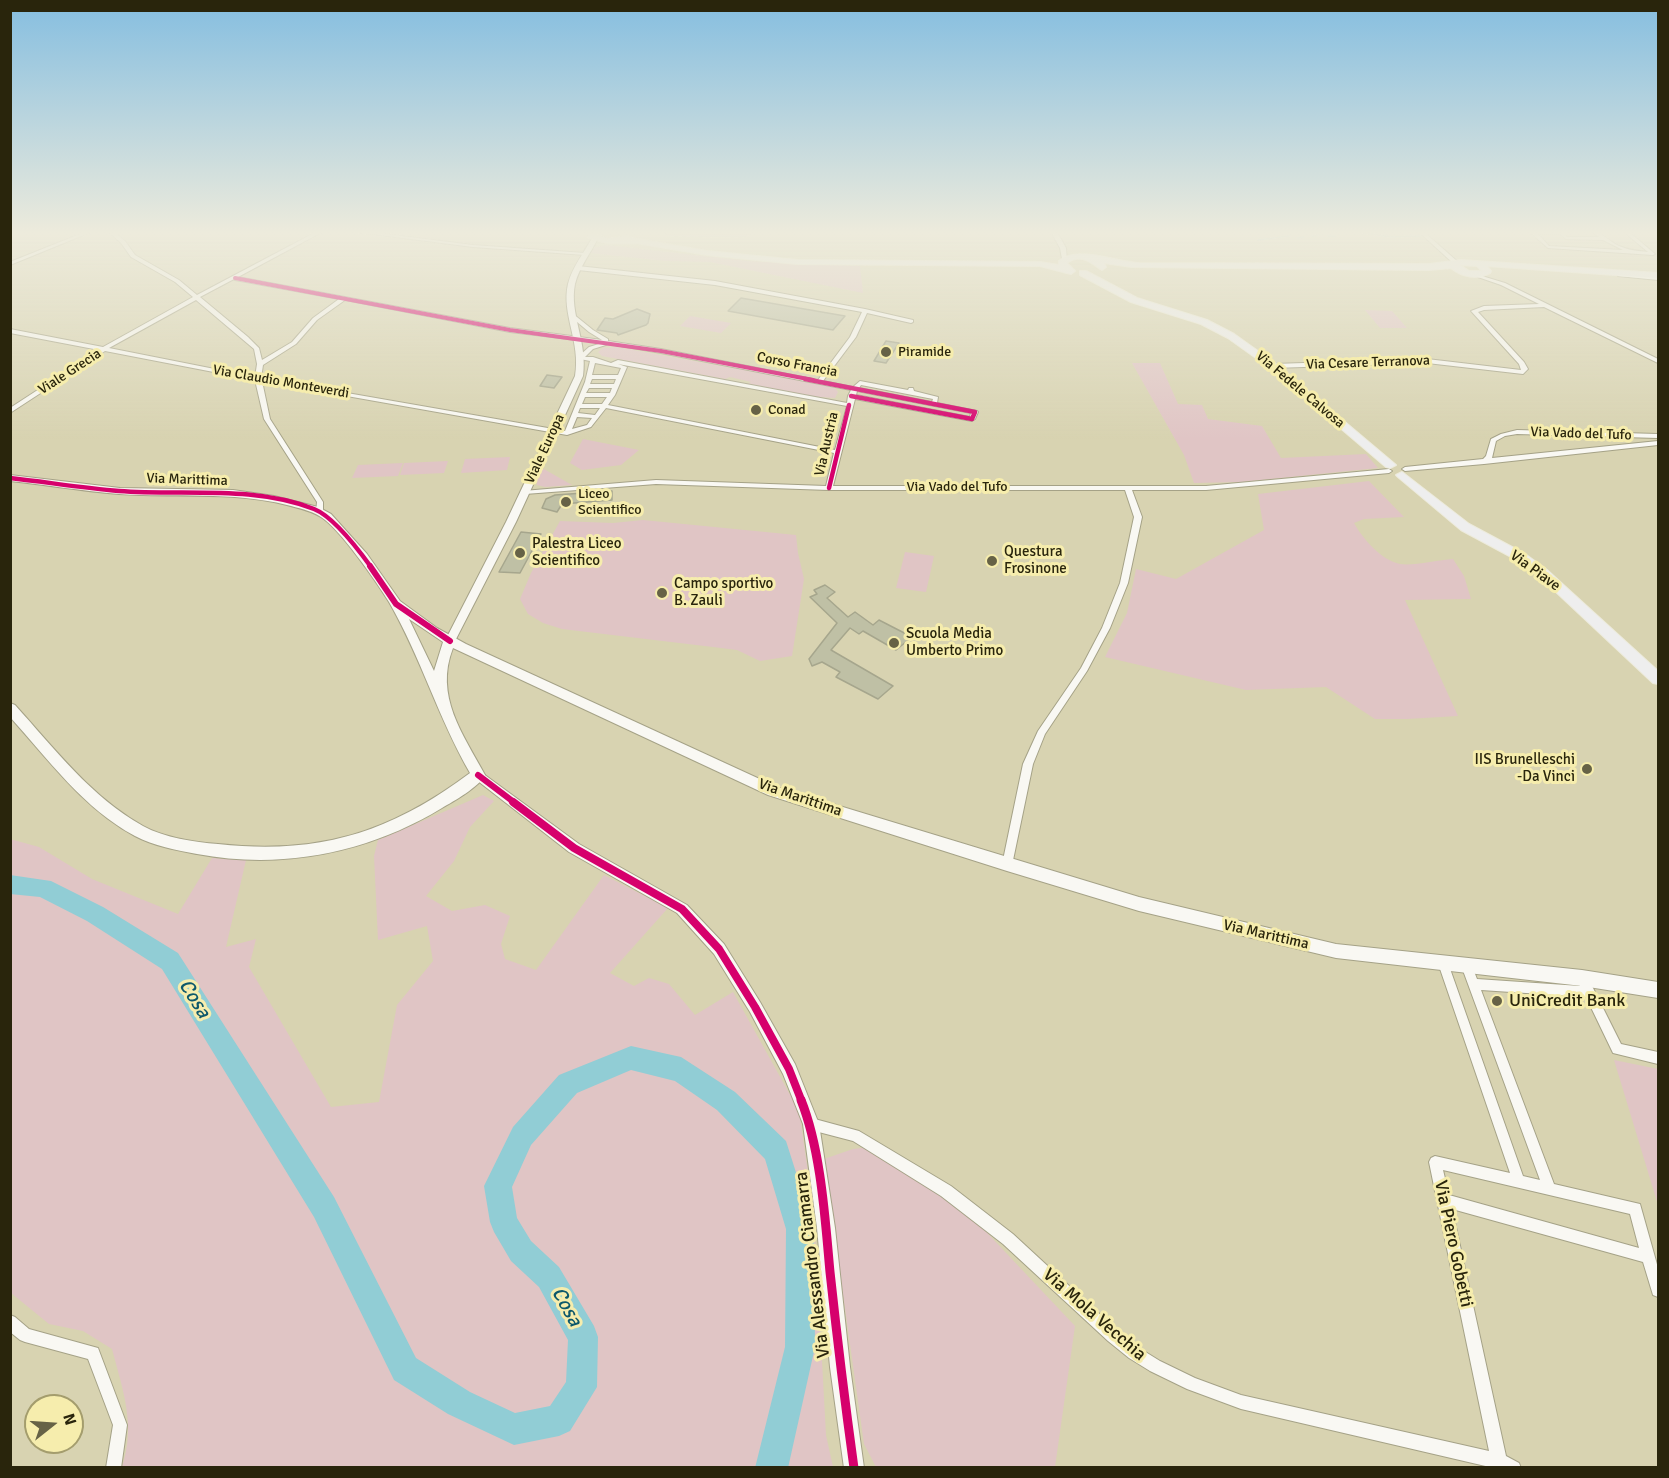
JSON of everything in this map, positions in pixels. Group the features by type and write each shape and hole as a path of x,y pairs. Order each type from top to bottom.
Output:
{"main road":[{"name":"Via Fedele Calvosa","path":"1137,301 1218,329 1273,366 1389,468"},
{"path":"1389,468 1403,472"},
{"name":"Via Piave","path":"1403,472 1466,527 1521,557 1543,573 1656,674"},
{"name":"Via Marittima","path":"10,478 120,490 233,493 293,502 319,512 327,516 363,556 396,604 450,641 773,791 1007,865 1158,909 1336,951 1466,965 1585,985 1659,990"},
{"path":"396,604 438,692"},
{"name":"Via Alessandro Ciamarra","path":"450,641 441,664 438,692 450,727 478,776"},
{"path":"10,708 83,787 111,812 140,832 185,846 244,855 297,853 367,838 409,821 448,800 478,776"}],"street":[{"name":"Viale Grecia","path":"10,411 106,348 190,301"},
{"path":"199,301 257,349 260,364 258,379 267,419 320,502 319,512"},
{"path":"260,364 294,343 320,315 340,301"},
{"path":"354,301 510,330 580,338"},
{"name":"Viale Europa","path":"450,641 525,492 579,376 582,357 580,338 572,315 571,301"},
{"path":"811,301 912,321"},
{"path":"1538,301 1659,361"},
{"name":"Via Cesare Terranova","path":"1273,366 1421,360 1523,372 1526,369 1522,363 1474,311 1484,308 1546,305"},
{"path":"820,381 854,337 865,311"},
{"path":"572,315 591,331 614,343"},
{"name":"Via Claudio Monteverdi","path":"10,331 258,379 567,433"},
{"name":"Corso Francia","path":"580,338 820,381 975,412 972,419 938,412 935,417 850,401"},
{"path":"582,357 591,348 614,343"},
{"path":"567,433 589,426 597,417 612,395 624,367 582,357"},
{"path":"567,433 583,395 593,359"},
{"path":"613,364 618,362 850,401"},
{"path":"589,376 620,377"},
{"path":"854,388 860,383 911,391 936,398 934,404"},
{"path":"586,386 616,386"},
{"name":"Via Austria","path":"829,488 854,388"},
{"path":"583,395 612,395"},
{"path":"578,406 606,406 837,452"},
{"path":"574,415 597,417"},
{"name":"Via Vado del Tufo","path":"1484,462 1489,457 1493,440 1517,432 1659,436"},
{"name":"Via Vado del Tufo","path":"1403,472 1659,443"},
{"name":"Via Vado del Tufo","path":"525,492 656,482 829,488 1206,488 1256,485 1389,468"},
{"path":"1007,865 1028,764 1041,733 1084,669 1106,628 1124,583 1138,518 1128,488"},
{"name":"Via Alessandro Ciamarra","path":"478,776 574,849 682,909 719,949 755,1007 789,1069 811,1124 826,1228 840,1367 854,1467"},
{"path":"1443,963 1519,1182 1635,1209 1659,1290"},
{"path":"1466,965 1550,1189"},
{"path":"1473,984 1585,985 1617,1049 1659,1058"},
{"name":"Via Mola Vecchia","path":"811,1124 855,1135 946,1191 1008,1239 1120,1341 1155,1366 1192,1384 1241,1402 1499,1461 1514,1467"},
{"name":"Via Piero Gobetti","path":"1499,1461 1435,1162 1519,1182"},
{"path":"1443,1200 1649,1257"},
{"path":"10,1322 25,1335 93,1353 120,1425 113,1467"}],"shaded area":[{"path":"1365,310 1392,311 1407,328 1380,328"},
{"path":"690,316 731,323 721,333 680,326"},
{"path":"616,347 833,386 838,392 835,398 806,396 748,384 751,382 730,377 725,379 602,356 598,352 603,348"},
{"path":"1132,363 1160,363 1178,404 1202,405 1208,419 1262,426 1281,458 1366,454 1378,468 1242,482 1194,483 1184,455"},
{"path":"583,439 639,450 621,465 582,470 570,463"},
{"path":"510,457 507,470 461,473 465,459"},
{"path":"448,461 444,473 400,475 404,463"},
{"path":"403,463 398,476 352,478 358,465"},
{"path":"542,468 572,485 545,487 537,485 536,480"},
{"path":"1369,481 1404,517 1364,519 1354,523 1373,548 1386,558 1400,564 1453,559 1464,576 1471,599 1405,600 1458,716 1375,719 1326,687 1246,690 1105,657 1127,613 1136,569 1176,579 1264,530 1258,494"},
{"name":"Campo sportivo B. Zauli","path":"643,520 796,535 804,579 792,656 760,661 737,650 562,629 543,623 528,614 520,599 531,573 560,521 613,523"},
{"path":"905,552 934,556 926,592 896,588"},
{"path":"483,795 494,801 470,827 454,861 426,896 452,911 485,905 510,916 501,944 505,959 536,970 604,875 668,908 610,973 634,986 649,978 669,984 695,1015 733,992 799,1111 814,1213 826,1435 833,1467 122,1467 128,1437 128,1422 124,1394 112,1349 83,1331 49,1324 11,1293 10,839 39,847 92,879 178,914 212,858 246,860 226,947 256,939 249,967 331,1107 379,1102 397,1005 433,961 427,926 378,940 374,856 378,840"},
{"path":"1614,1060 1658,1069 1658,1205"},
{"path":"870,1147 975,1220 1075,1326 1055,1467 876,1467 864,1444 824,1159 853,1149"}],"building":[{"path":"738,301 758,301 845,316 833,330 728,311"},
{"path":"637,309 650,314 646,325 618,335 597,330 605,318 613,319"},
{"path":"886,341 899,343 886,363 874,361"},
{"path":"547,375 562,377 554,388 540,386"},
{"name":"Liceo Scientifico","path":"612,491 612,500 562,504 557,512 542,508 546,499 555,495"},
{"name":"Palestra Liceo Scientifico","path":"521,532 541,534 520,573 499,572"},
{"name":"Scuola Media Umberto Primo","path":"825,585 835,592 827,598 848,617 855,612 873,625 879,620 912,637 896,650 863,631 859,634 850,628 831,650 893,686 878,699 836,677 840,672 822,662 812,666 809,659 837,623 810,597 817,594 814,590"}],"waterway":[{"name":"Cosa","path":"10,884 43,888 95,914 170,961 324,1207 405,1369 459,1403 514,1429 559,1420 581,1387 583,1337 549,1277 521,1251 504,1222 498,1186 522,1136 568,1084 631,1058 681,1070 726,1101 776,1151 800,1229 800,1347 771,1468"}],"cycle path":[{"path":"356,301 510,330 661,351 975,412 972,419 851,396"},
{"path":"829,488 849,405"},
{"path":"10,478 120,491 233,493 274,499 314,509 327,516 363,556 396,604 450,641"},
{"path":"478,775 574,848 682,909 719,949 755,1007 789,1069 811,1124 826,1228 840,1367 854,1468"}],"place":[{"name":"Piramide","path":"886,352"},
{"name":"Conad","path":"756,410"},
{"name":"Liceo Scientifico","path":"566,502"},
{"name":"Palestra Liceo Scientifico","path":"520,553"},
{"name":"Questura Frosinone","path":"992,561"},
{"name":"Campo sportivo B. Zauli","path":"662,593"},
{"name":"Scuola Media Umberto Primo","path":"894,643"},
{"name":"IIS Brunelleschi -Da Vinci","path":"1587,769"},
{"name":"UniCredit Bank","path":"1497,1001"}]}
